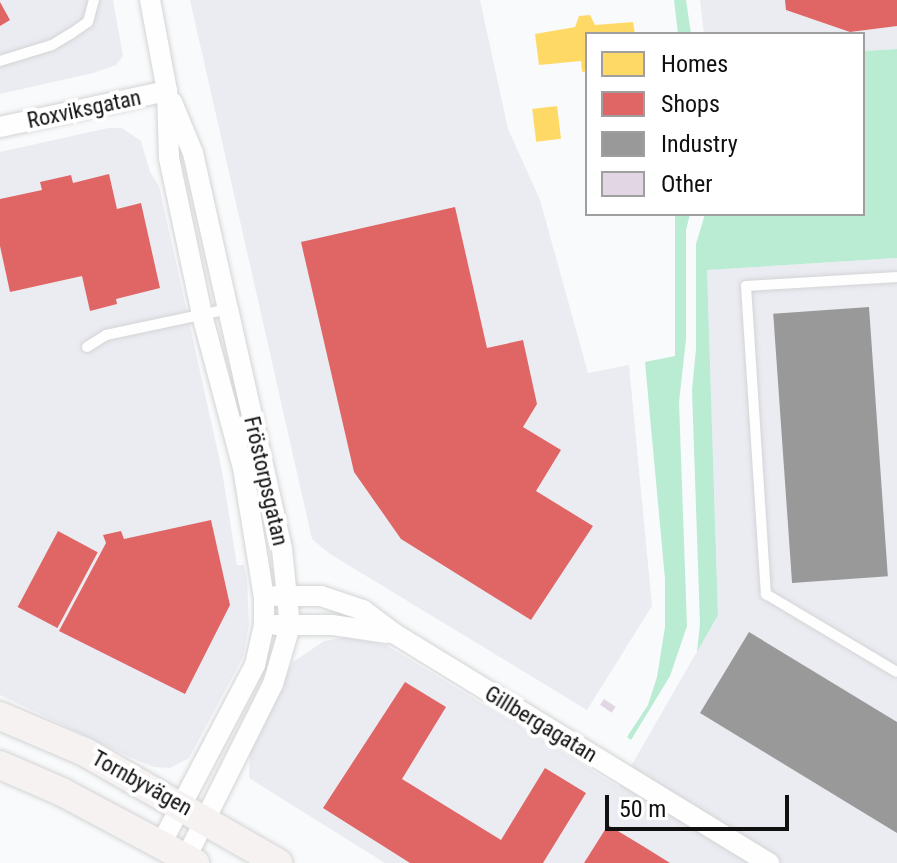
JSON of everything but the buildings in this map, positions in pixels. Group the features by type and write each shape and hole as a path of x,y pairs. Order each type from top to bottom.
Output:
{"main road":[{"name":"Tornbyvägen","path":"0,716 85,752 278,863"},
{"name":"Tornbyvägen","path":"0,765 62,792 181,855"}],"street":[{"name":"Fröstorpsgatan","path":"150,0 167,91 169,158 202,315 243,468 264,597 264,625 246,686 194,812 181,855"},
{"name":"Fröstorpsgatan","path":"167,91 193,153 289,595 290,626 273,684 194,812"},
{"name":"Roxviksgatan","path":"0,127 167,91"},
{"name":"Gillbergagatan","path":"264,597 321,596 363,610 395,634 769,863"},
{"name":"Gillbergagatan","path":"264,625 365,628 395,634"}],"lane":[{"path":"0,61 37,51 72,33 88,22 94,0"},
{"path":"897,277 746,286 766,594 897,672"},
{"path":"87,347 106,335 228,309"}],"shaded area":[{"path":"0,0 113,0 123,56 116,65 93,73 0,94"},
{"path":"190,0 480,0 508,129 540,200 588,373 629,365 652,606 587,710 330,554 312,539"},
{"path":"700,0 897,0 897,49 865,51 865,32 704,32"},
{"path":"108,128 122,128 141,141 150,172 159,186 222,471 237,565 244,565 247,579 249,625 243,657 189,758 170,768 154,767 134,759 0,695 0,152"},
{"path":"897,258 897,863 385,863 249,778 250,749 293,662 324,641 346,637 386,645 619,787 718,615 707,270"}],"green space":[{"path":"674,0 686,0 691,32 678,32"},
{"path":"897,49 897,258 707,270 718,615 697,652 700,624 692,390 696,349 696,244 704,216 865,216 865,51"},
{"path":"675,216 690,216 686,230 686,339 679,402 687,626 670,676 631,740 627,737 648,705 657,677 665,627 665,579 645,362 675,356"}]}
